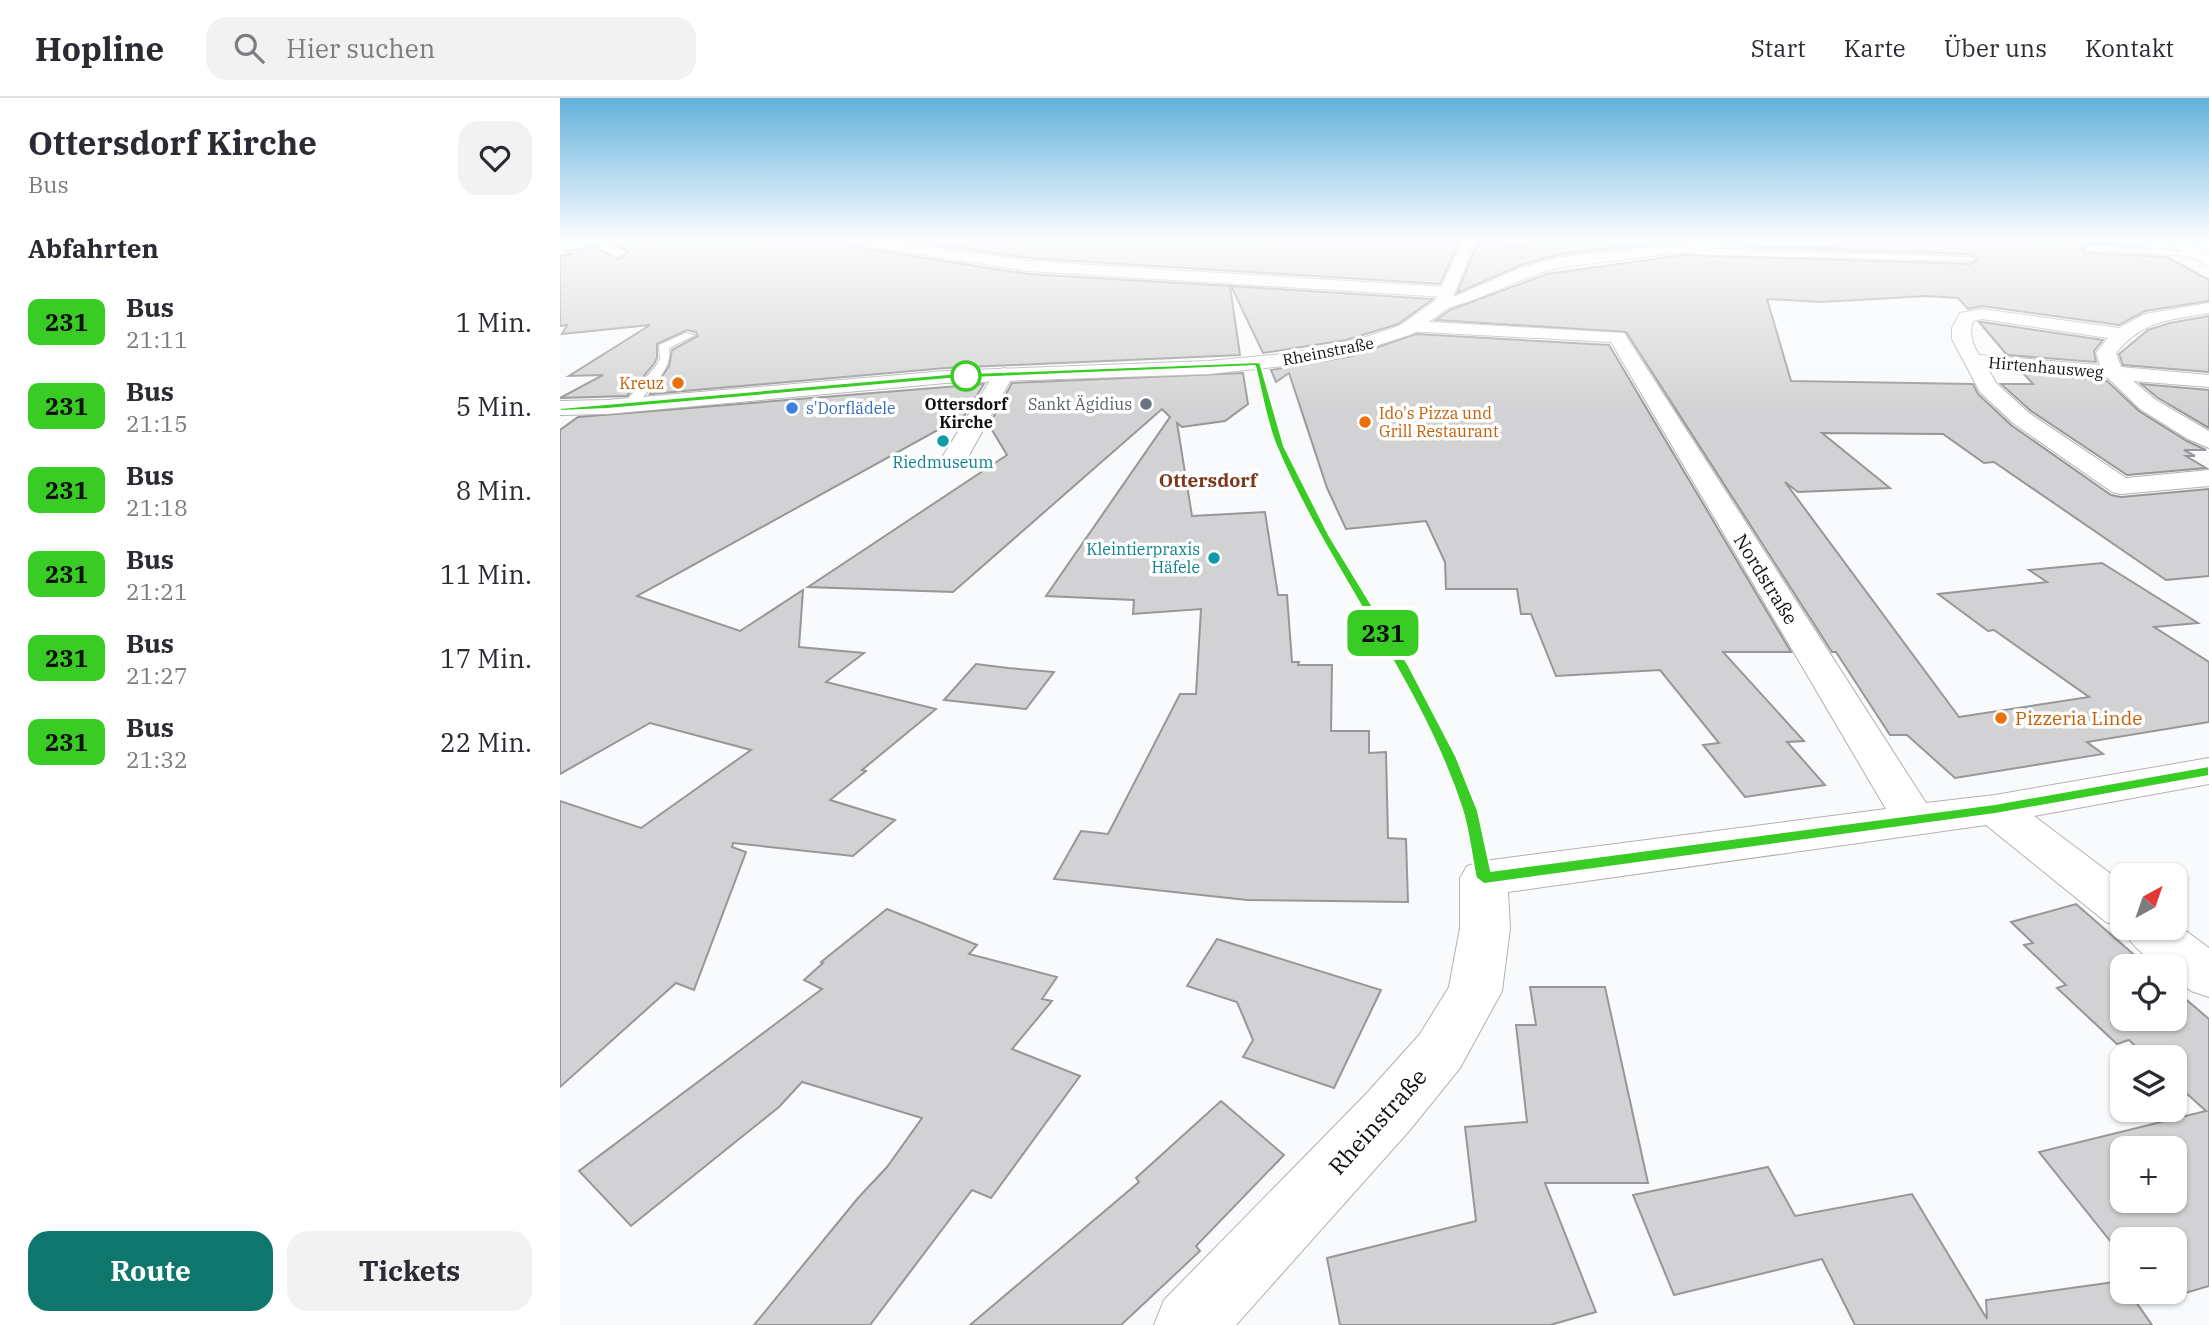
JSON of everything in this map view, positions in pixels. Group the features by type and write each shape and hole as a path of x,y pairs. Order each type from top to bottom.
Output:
{"street":[{"name":"Rheinstraße","path":"560,408 629,405 837,385 1004,374 1258,363 1352,349 1412,327 1435,313 1445,296"},
{"path":"2209,308 2153,317 2131,325 2120,334 2106,353 2107,362 2114,373 2136,395 2209,441"},
{"name":"Hirtenhausweg","path":"2120,334 1998,315 1971,314 1962,323 1960,335 1972,360 2209,381"},
{"name":"Nordstraße","path":"1412,327 1613,326 1915,821"},
{"path":"1972,360 1988,387 2021,418 2063,449 2122,486 2209,478"},
{"path":"954,459 1004,374"},
{"path":"1915,821 2209,771"},
{"path":"1995,809 2110,899"},
{"name":"Rheinstraße","path":"1189,1325 1388,1112 1440,1051 1475,990 1485,928 1484,878 1915,821"},
{"path":"2162,940 2209,976"}],"lane":[{"path":"629,405 661,367 665,359 663,347 690,335"}],"building":[{"path":"560,296 1231,296 1240,355 946,368 650,394 669,366 672,350 698,336 696,332 687,330 657,344 654,364 627,396 560,398 603,375 569,376 650,325 562,334 567,325 560,326"},
{"path":"1236,296 1390,296 1433,299 1398,324 1346,340 1263,353"},
{"path":"1487,296 1922,296 1821,302 1767,299 1791,381 1973,384 1978,394 2011,425 2111,495 2121,497 2209,489 2209,576 2166,580 1994,462 1984,463 1943,434 1822,433 1890,488 1798,492 1785,482 1959,717 2089,697 1994,630 1988,631 1938,594 2047,582 2029,570 2102,563 2198,623 2154,627 2209,662 2209,722 2087,742 2103,754 1955,778 1907,735 1890,735 1836,652 1832,652 1626,332 1436,320 1450,310"},
{"path":"1931,296 2209,296 2209,301 2145,311 2119,325 1982,306 1968,309 1958,298"},
{"path":"2209,316 2209,372 2123,365 2119,354 2148,330"},
{"path":"1979,322 2103,340 2094,351 2096,362 2007,355"},
{"path":"1416,334 1609,345 1791,652 1723,652 1804,741 1787,742 1825,785 1745,797 1703,745 1719,743 1660,670 1556,676 1531,614 1521,614 1517,589 1446,589 1445,562 1426,521 1346,529 1327,488 1289,373 1276,382 1271,370 1352,356"},
{"path":"1243,373 1248,404 1225,421 1182,427 1177,423 1192,516 1265,512 1278,595 1287,595 1292,662 1299,662 1298,665 1332,665 1331,731 1369,731 1369,753 1386,752 1388,838 1406,839 1408,902 1247,900 1054,879 1081,831 1108,834 1180,694 1196,694 1201,609 1133,614 1134,600 1046,596 1170,417 1162,409 953,592 808,587 1007,455 989,425 1012,383"},
{"path":"2023,373 2107,381 2139,411 2206,450 2184,450 2195,456 2186,456 2206,468 2127,475 2031,411 2001,384 2033,384"},
{"path":"984,384 965,415 637,596 740,631 803,590 799,647 864,653 826,682 936,709 830,800 895,820 853,856 733,843 732,847 746,852 694,990 676,983 560,1087 560,801 641,828 751,750 650,723 560,774 560,430 578,417"},
{"path":"2141,384 2209,390 2209,428 2158,398"},
{"path":"976,664 1054,672 1026,709 944,700"},
{"path":"2076,904 2110,934 2110,940 2117,940 2133,954 2110,954 2110,1031 2187,1031 2187,1000 2209,1019 2209,1286 2187,1292 2187,1227 2110,1227 2110,1241 2039,1152 2161,1122 2187,1122 2187,1116 2206,1111 2187,1094 2187,1045 2134,1045 2129,1040 2117,1044 2057,988 2066,985 2024,945 2033,943 2011,922"},
{"path":"887,909 977,945 969,954 1057,977 1042,999 1052,1001 1012,1049 1080,1076 991,1198 972,1190 870,1325 754,1325 858,1198 887,1167 922,1118 802,1082 779,1107 631,1226 579,1171 822,989 804,980 823,963 821,962"},
{"path":"1217,939 1381,990 1334,1088 1243,1057 1253,1040 1237,1002 1187,986"},
{"path":"1530,987 1605,987 1648,1183 1545,1183 1596,1312 1550,1325 1340,1325 1327,1258 1476,1221 1465,1127 1527,1122 1516,1025 1536,1025"},
{"path":"1221,1101 1284,1155 1196,1246 1200,1251 1121,1325 970,1325 1139,1182 1136,1178"},
{"path":"1768,1167 1795,1216 1912,1194 1987,1319 1986,1300 2110,1283 2110,1304 2137,1304 2152,1325 1855,1325 1822,1259 1674,1295 1633,1195"}],"bus line":[{"name":"231","path":"560,408 607,407 948,377 1207,368 1258,363 1280,446 1324,535 1403,666 1448,756 1471,811 1484,878 1915,821 2209,771"}],"place":[{"name":"Ottersdorf Kirche","path":"966,376"},
{"name":"Kreuz","path":"678,383"},
{"name":"Sankt Ägidius","path":"1146,404"},
{"name":"s'Dorflädele","path":"792,408"},
{"name":"Ido's Pizza und Grill Restaurant","path":"1365,422"},
{"name":"Riedmuseum","path":"943,441"},
{"name":"Kleintierpraxis Häfele","path":"1214,558"},
{"name":"Pizzeria Linde","path":"2001,718"}],"district":[{"name":"Ottersdorf","path":"1208,480"}]}
